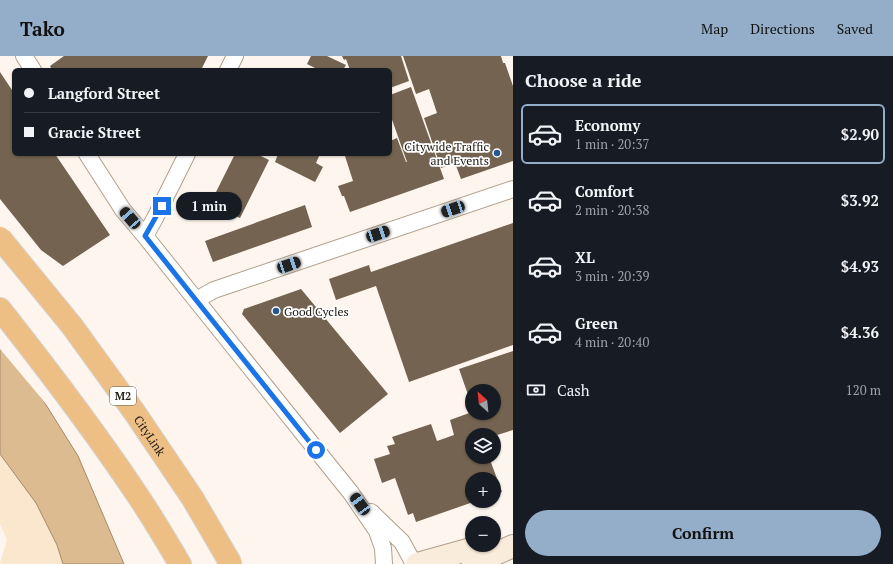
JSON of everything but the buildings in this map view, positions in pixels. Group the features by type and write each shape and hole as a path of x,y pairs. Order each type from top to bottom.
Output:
{"highway":[{"name":"CityLink","path":"0,238 72,326 135,413 193,499 230,564"},
{"path":"0,309 80,413 141,500 180,564"}],"street":[{"path":"24,56 32,68"},
{"path":"229,68 235,56"},
{"path":"88,156 123,210 351,492 377,531 383,548 384,564"},
{"path":"145,236 186,156"},
{"path":"196,300 214,290 513,189"},
{"path":"351,492 402,542 416,564 465,551"},
{"path":"501,541 513,538"},
{"path":"474,564 513,546"}],"shaded area":[{"path":"0,344 43,400 78,456 124,564 63,564 57,545 36,503 0,454"},
{"path":"0,454 36,503 57,545 63,564 0,564 7,540 0,524"}],"pier":[{"path":"0,342 45,398 57,417 0,349"}],"place":[{"name":"Citywide Traffic and Events","path":"497,153"},
{"name":"Good Cycles","path":"276,311"}],"route":[{"path":"162,206 145,236 316,450"}]}
